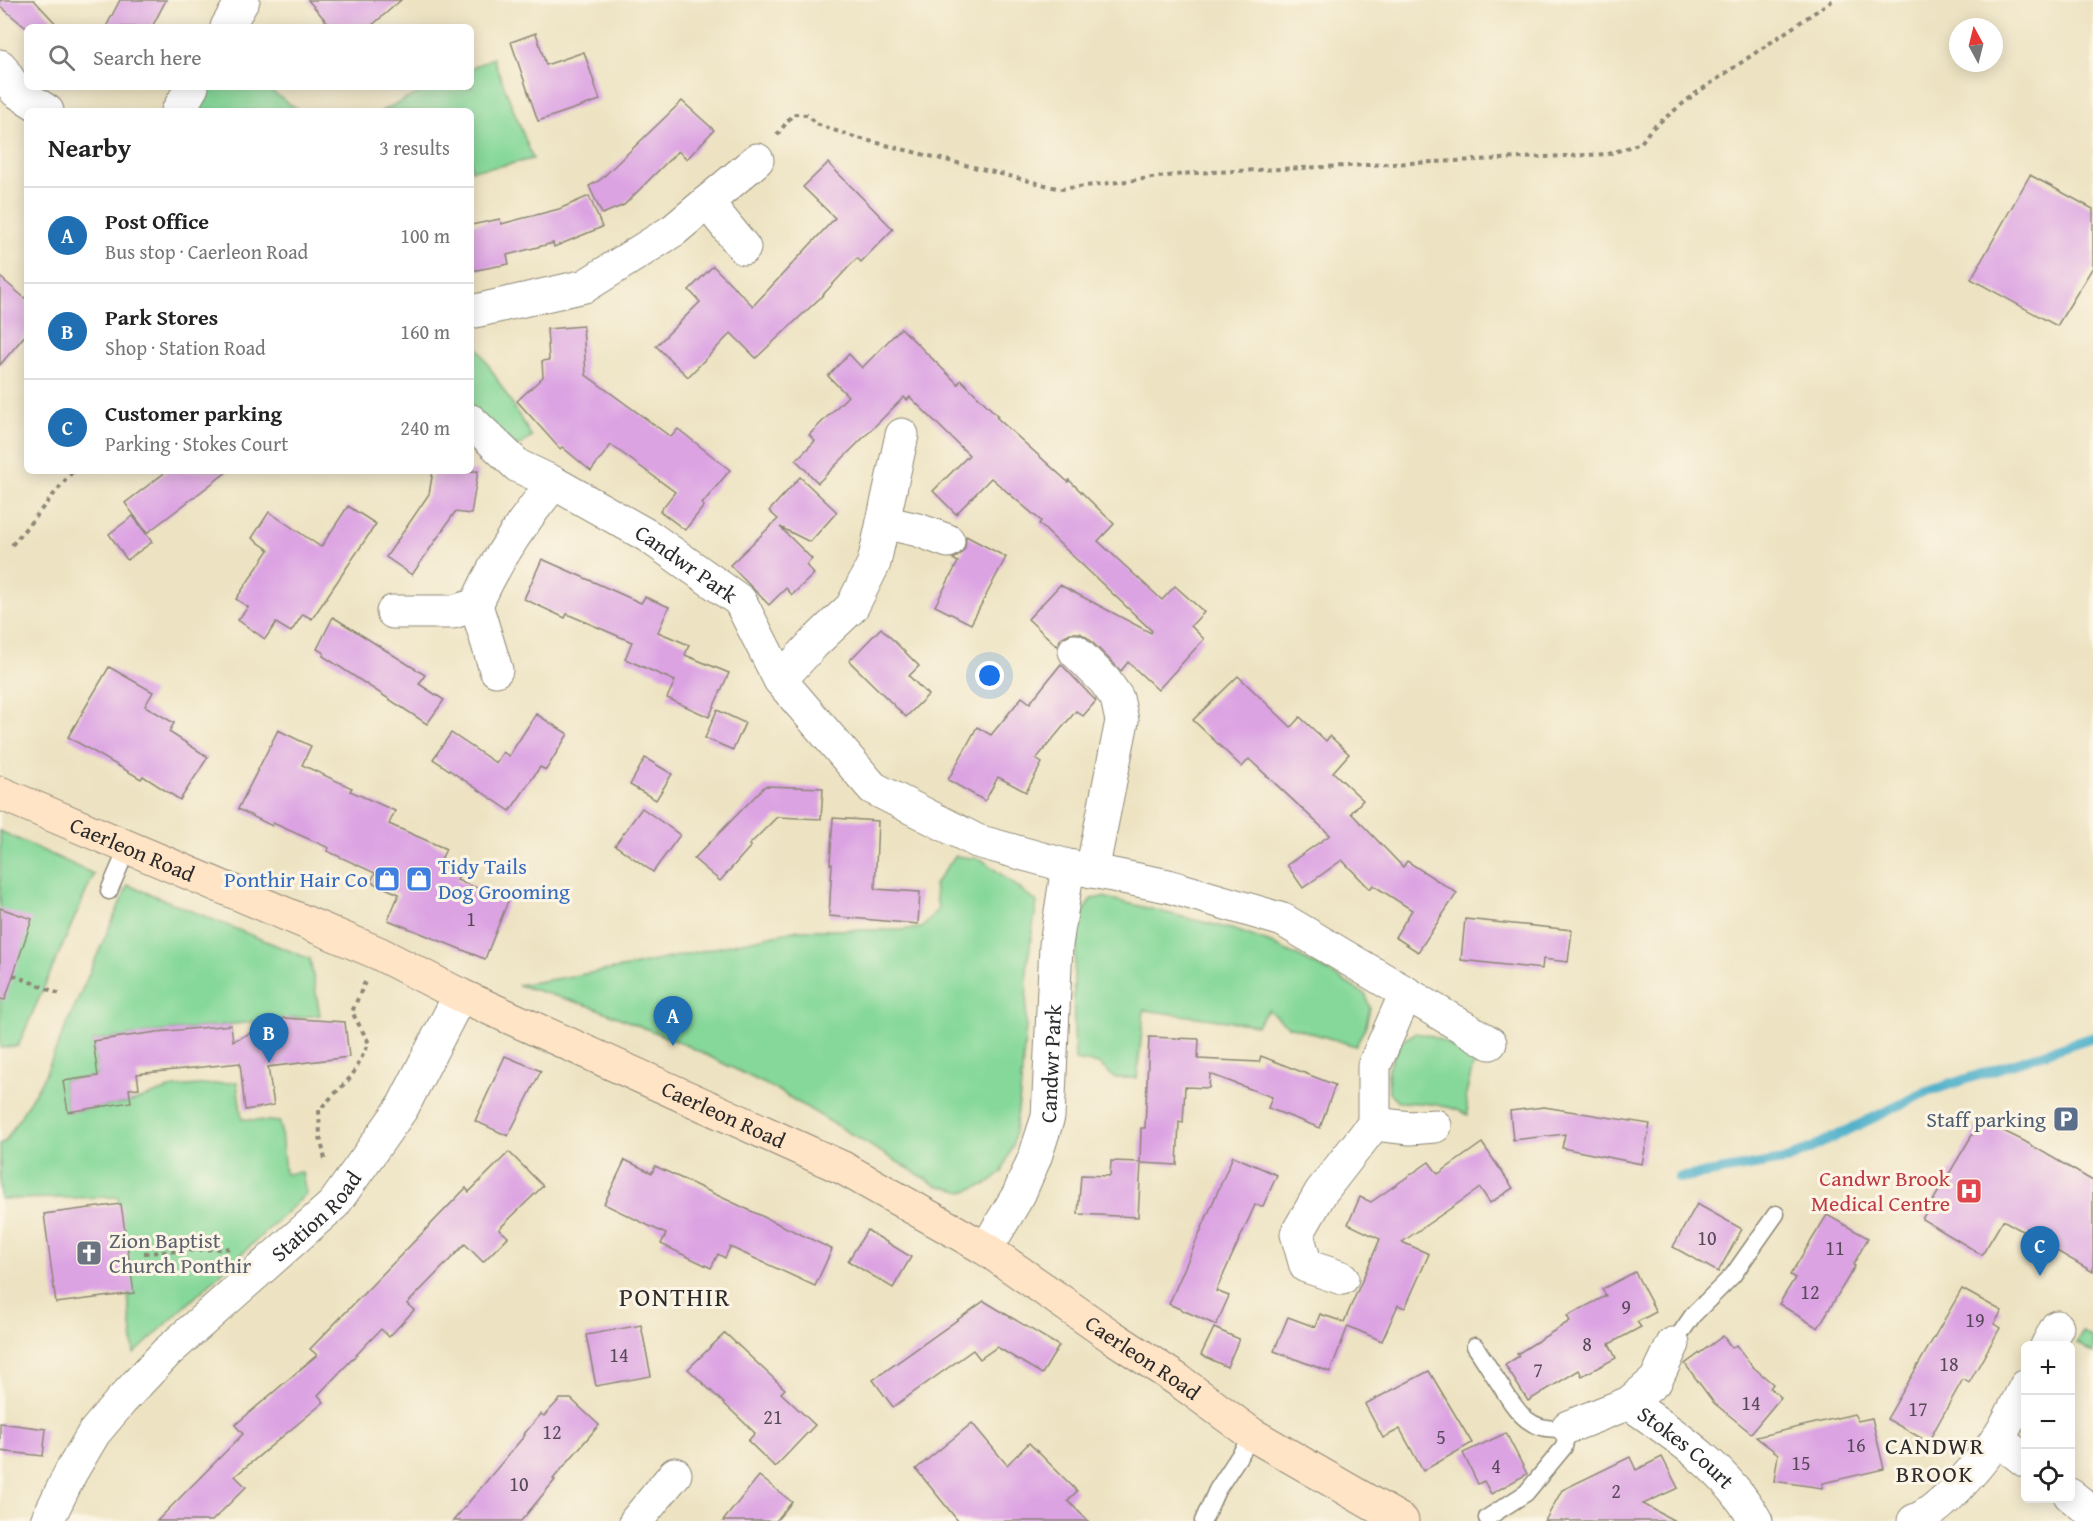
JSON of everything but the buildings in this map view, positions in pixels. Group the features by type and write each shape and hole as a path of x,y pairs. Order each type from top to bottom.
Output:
{"main road":[{"name":"Caerleon Road","path":"0,793 378,953 460,994 843,1168 986,1249 1178,1380 1253,1435 1402,1521"}],"street":[{"path":"229,24 243,0"},
{"path":"0,66 16,91 42,108"},
{"path":"180,108 190,90"},
{"path":"474,311 585,286 674,230 757,160"},
{"path":"707,202 744,248"},
{"name":"Candwr Park","path":"474,424 518,466 554,483 648,537 740,601 780,680 873,788 977,841 1080,868 1168,886 1283,920 1490,1043"},
{"path":"780,680 852,607 874,563 902,435"},
{"path":"496,670 476,605 492,569 529,512 554,483"},
{"path":"883,522 918,530 948,541"},
{"path":"393,612 453,612 476,605"},
{"path":"1075,651 1105,681 1117,698 1122,722 1080,868"},
{"name":"Candwr Park","path":"986,1249 1019,1194 1035,1157 1048,1116 1056,945 1080,868"},
{"path":"1342,1278 1306,1266 1298,1234 1321,1192 1374,1124 1374,1066 1407,993"},
{"name":"Station Road","path":"46,1521 94,1433 121,1401 166,1353 334,1204 402,1108 460,994"},
{"path":"1374,1124 1410,1128 1435,1126"},
{"path":"1629,1403 1656,1380 1673,1344"},
{"path":"1914,1521 1924,1517 1947,1499 1997,1439 2021,1394"},
{"name":"Stokes Court","path":"1568,1427 1629,1403 1674,1434 1718,1472 1756,1521"},
{"path":"1997,1439 2021,1458"},
{"path":"636,1521 675,1474"},
{"path":"2075,1500 2093,1513"}],"lane":[{"path":"109,891 128,847"},
{"path":"1673,1344 1693,1315 1733,1275 1776,1214"},
{"path":"1475,1346 1514,1408 1524,1418 1539,1427 1555,1430 1568,1427 1564,1447 1526,1493 1487,1518"},
{"path":"1203,1521 1217,1490 1253,1435"}],"path":[{"path":"757,160 793,114 807,115 816,124 854,137 1061,189 1192,173 1609,154 1641,143 1652,129 1695,94 1833,0"},
{"path":"12,544 70,474"},
{"path":"334,1204 320,1137 319,1110 352,1076 369,1043 351,1012 378,953"},
{"path":"13,975 60,993"},
{"path":"144,1252 286,1245"}],"green space":[{"path":"493,58 533,159 474,170 474,108 387,108 426,90 474,90 474,67"},
{"path":"207,90 269,90 296,108 197,108"},
{"path":"478,328 478,348 532,437 517,447 474,409 474,329"},
{"path":"0,831 94,874 18,1046 0,1048"},
{"path":"955,856 981,859 1037,902 1027,965 1026,1025 1013,1145 1002,1172 987,1184 963,1192 936,1185 779,1091 686,1045 593,1007 518,985 627,967 798,930 922,928 938,909 934,885"},
{"path":"128,885 310,959 320,1015 93,1041 98,1076 63,1081 68,1112 131,1102 175,1087 237,1082 242,1119 280,1122 285,1174 302,1172 306,1194 134,1354 118,1197 0,1199 0,1143 5,1142 43,1079"},
{"path":"1103,897 1235,930 1271,943 1326,970 1366,995 1370,1008 1366,1025 1356,1046 1288,1026 1268,1010 1257,1025 1144,1010 1137,1078 1115,1078 1099,1064 1075,1060 1074,976 1079,931 1091,899"},
{"path":"1415,1033 1439,1039 1474,1062 1466,1094 1468,1115 1443,1106 1399,1102 1389,1093 1388,1068 1402,1041"},
{"path":"2083,1332 2093,1338 2093,1353 2076,1343"}],"waterway":[{"path":"1679,1178 1789,1159 1924,1093 2093,1037"}],"place":[{"name":"Ponthir Hair Co","path":"387,879"},
{"name":"Tidy Tails Dog Grooming","path":"419,879"},
{"name":"Post Office","path":"673,1046"},
{"name":"Park Stores","path":"269,1063"},
{"name":"Staff parking","path":"2066,1119"},
{"name":"Candwr Brook Medical Centre","path":"1969,1191"},
{"name":"Zion Baptist Church Ponthir","path":"89,1253"},
{"name":"Customer parking","path":"2040,1276"}],"district":[{"name":"PONTHIR","path":"675,1297"},
{"name":"CANDWR BROOK","path":"1935,1460"}]}
